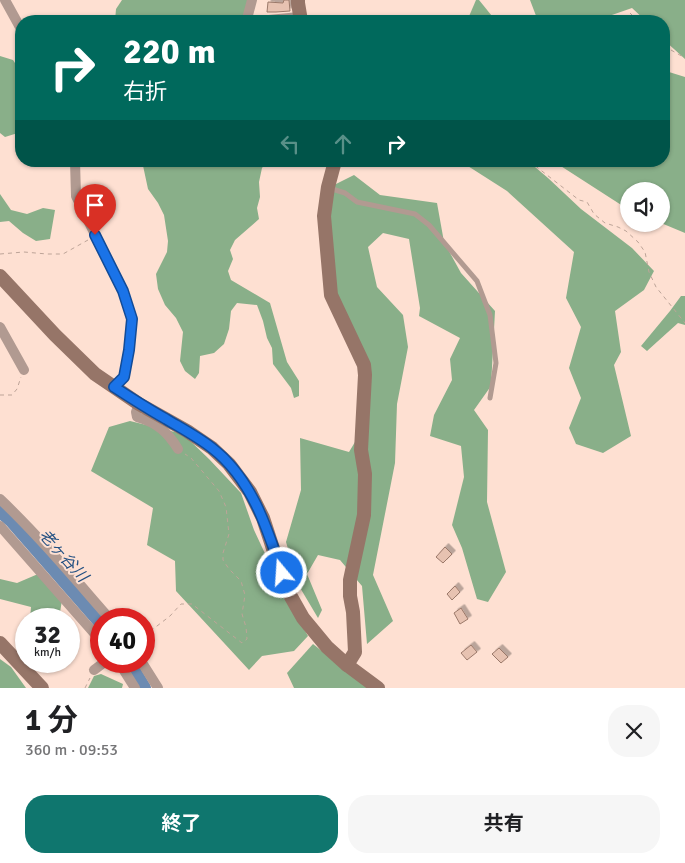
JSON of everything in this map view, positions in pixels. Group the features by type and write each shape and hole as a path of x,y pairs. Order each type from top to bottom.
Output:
{"street":[{"path":"5,0 15,18"},
{"path":"248,15 252,0"},
{"path":"298,0 300,15"},
{"path":"75,167 76,196 123,291 132,319 124,377 114,387"},
{"path":"333,167 328,187 324,216 332,295 364,365 365,375 361,443 365,474 364,515 350,580 355,652 348,666"},
{"path":"0,276 54,335 95,374 139,404 187,431 212,448 229,464 250,492 263,518 290,595 303,618 327,647 348,666 378,688"},
{"path":"0,327 24,370"},
{"path":"139,404 136,412 137,417 145,419 165,431 178,449"},
{"path":"0,499 18,516 100,608"},
{"path":"0,526 90,628"},
{"path":"0,643 42,688"},
{"path":"126,673 135,688"},
{"path":"149,673 158,688"}],"lane":[{"path":"328,187 344,193 357,202 415,214 430,225 477,282 490,315 496,363 490,398"}],"path":[{"path":"670,49 685,58"},
{"path":"537,167 579,200 587,202 594,214 605,223 618,227 638,242 645,252 656,287 685,323"},
{"path":"0,254 24,252 63,254 95,235"},
{"path":"0,395 12,395 17,389 24,370"},
{"path":"155,628 170,616 181,604 192,604 242,643 247,639 242,614 245,595 241,581 223,560 223,553 229,534 226,507 219,491 192,458 178,449"},
{"path":"85,688 92,673"}],"green space":[{"path":"122,0 248,0 247,15 116,15 116,9"},
{"path":"476,0 479,0 491,15 470,15"},
{"path":"530,0 685,0 685,59 670,45 670,15 640,15 632,8 612,15 536,15"},
{"path":"0,56 13,60 15,63 15,134 5,137 0,133"},
{"path":"670,72 685,77 685,233 670,227 670,182 620,182 620,204 562,167 670,167"},
{"path":"143,167 263,167 259,182 260,197 257,208 259,219 235,240 230,250 233,259 228,271 231,280 270,303 287,362 299,381 299,396 294,398 291,388 273,364 272,348 257,305 237,303 231,311 229,329 224,344 214,353 200,356 199,373 195,379 185,371 180,361 183,332 176,318 165,305 158,289 156,274 167,252 168,241 164,215 148,189"},
{"path":"469,167 535,167 581,209 632,248 654,271 644,290 615,311 621,352 614,365 631,436 603,453 576,444 569,428 581,398 569,368 581,327 566,298 574,252 507,191"},
{"path":"354,175 380,195 437,203 444,242 461,273 495,311 491,386 474,410 488,430 487,502 506,572 488,602 477,599 462,548 452,525 464,477 461,446 430,436 434,415 452,380 450,359 460,338 419,316 420,308 409,239 383,233 368,247 377,287 403,315 408,347 397,404 395,463 373,575 393,621 367,644 362,586 340,560 318,555 307,574 322,610 318,618 299,586 286,542 301,490 300,438 349,452 361,432 368,366 333,295 330,235 332,186"},
{"path":"0,194 11,210 27,214 43,208 55,210 50,239 36,241 9,221 0,222"},
{"path":"681,296 685,296 685,325 678,323 647,351 641,346"},
{"path":"130,421 183,434 241,493 254,530 282,590 308,636 294,651 262,656 249,670 176,591 175,561 147,545 153,508 91,471 109,427"},
{"path":"38,574 62,600 61,608 31,608 0,599 0,579 17,583"},
{"path":"313,644 369,688 294,688 287,673"},
{"path":"0,659 11,667 26,688 0,688"},
{"path":"101,674 123,684 122,688 88,688 94,676"}],"building":[{"path":"284,0 289,0 290,11 267,12 268,2 283,3"},
{"path":"445,547 452,554 443,563 436,557"},
{"path":"455,586 460,592 452,600 447,594"},
{"path":"461,608 468,619 460,624 454,613"},
{"path":"471,645 477,652 467,660 461,653"},
{"path":"499,648 508,657 501,663 492,654"}],"waterway":[{"name":"老ヶ谷川","path":"0,511 11,520 90,610"},
{"name":"老ヶ谷川","path":"135,673 144,688"}],"route":[{"path":"95,235 117,277 132,319 124,377 114,387 139,404 187,431 212,448 229,464 250,492 263,518 282,573"}]}
